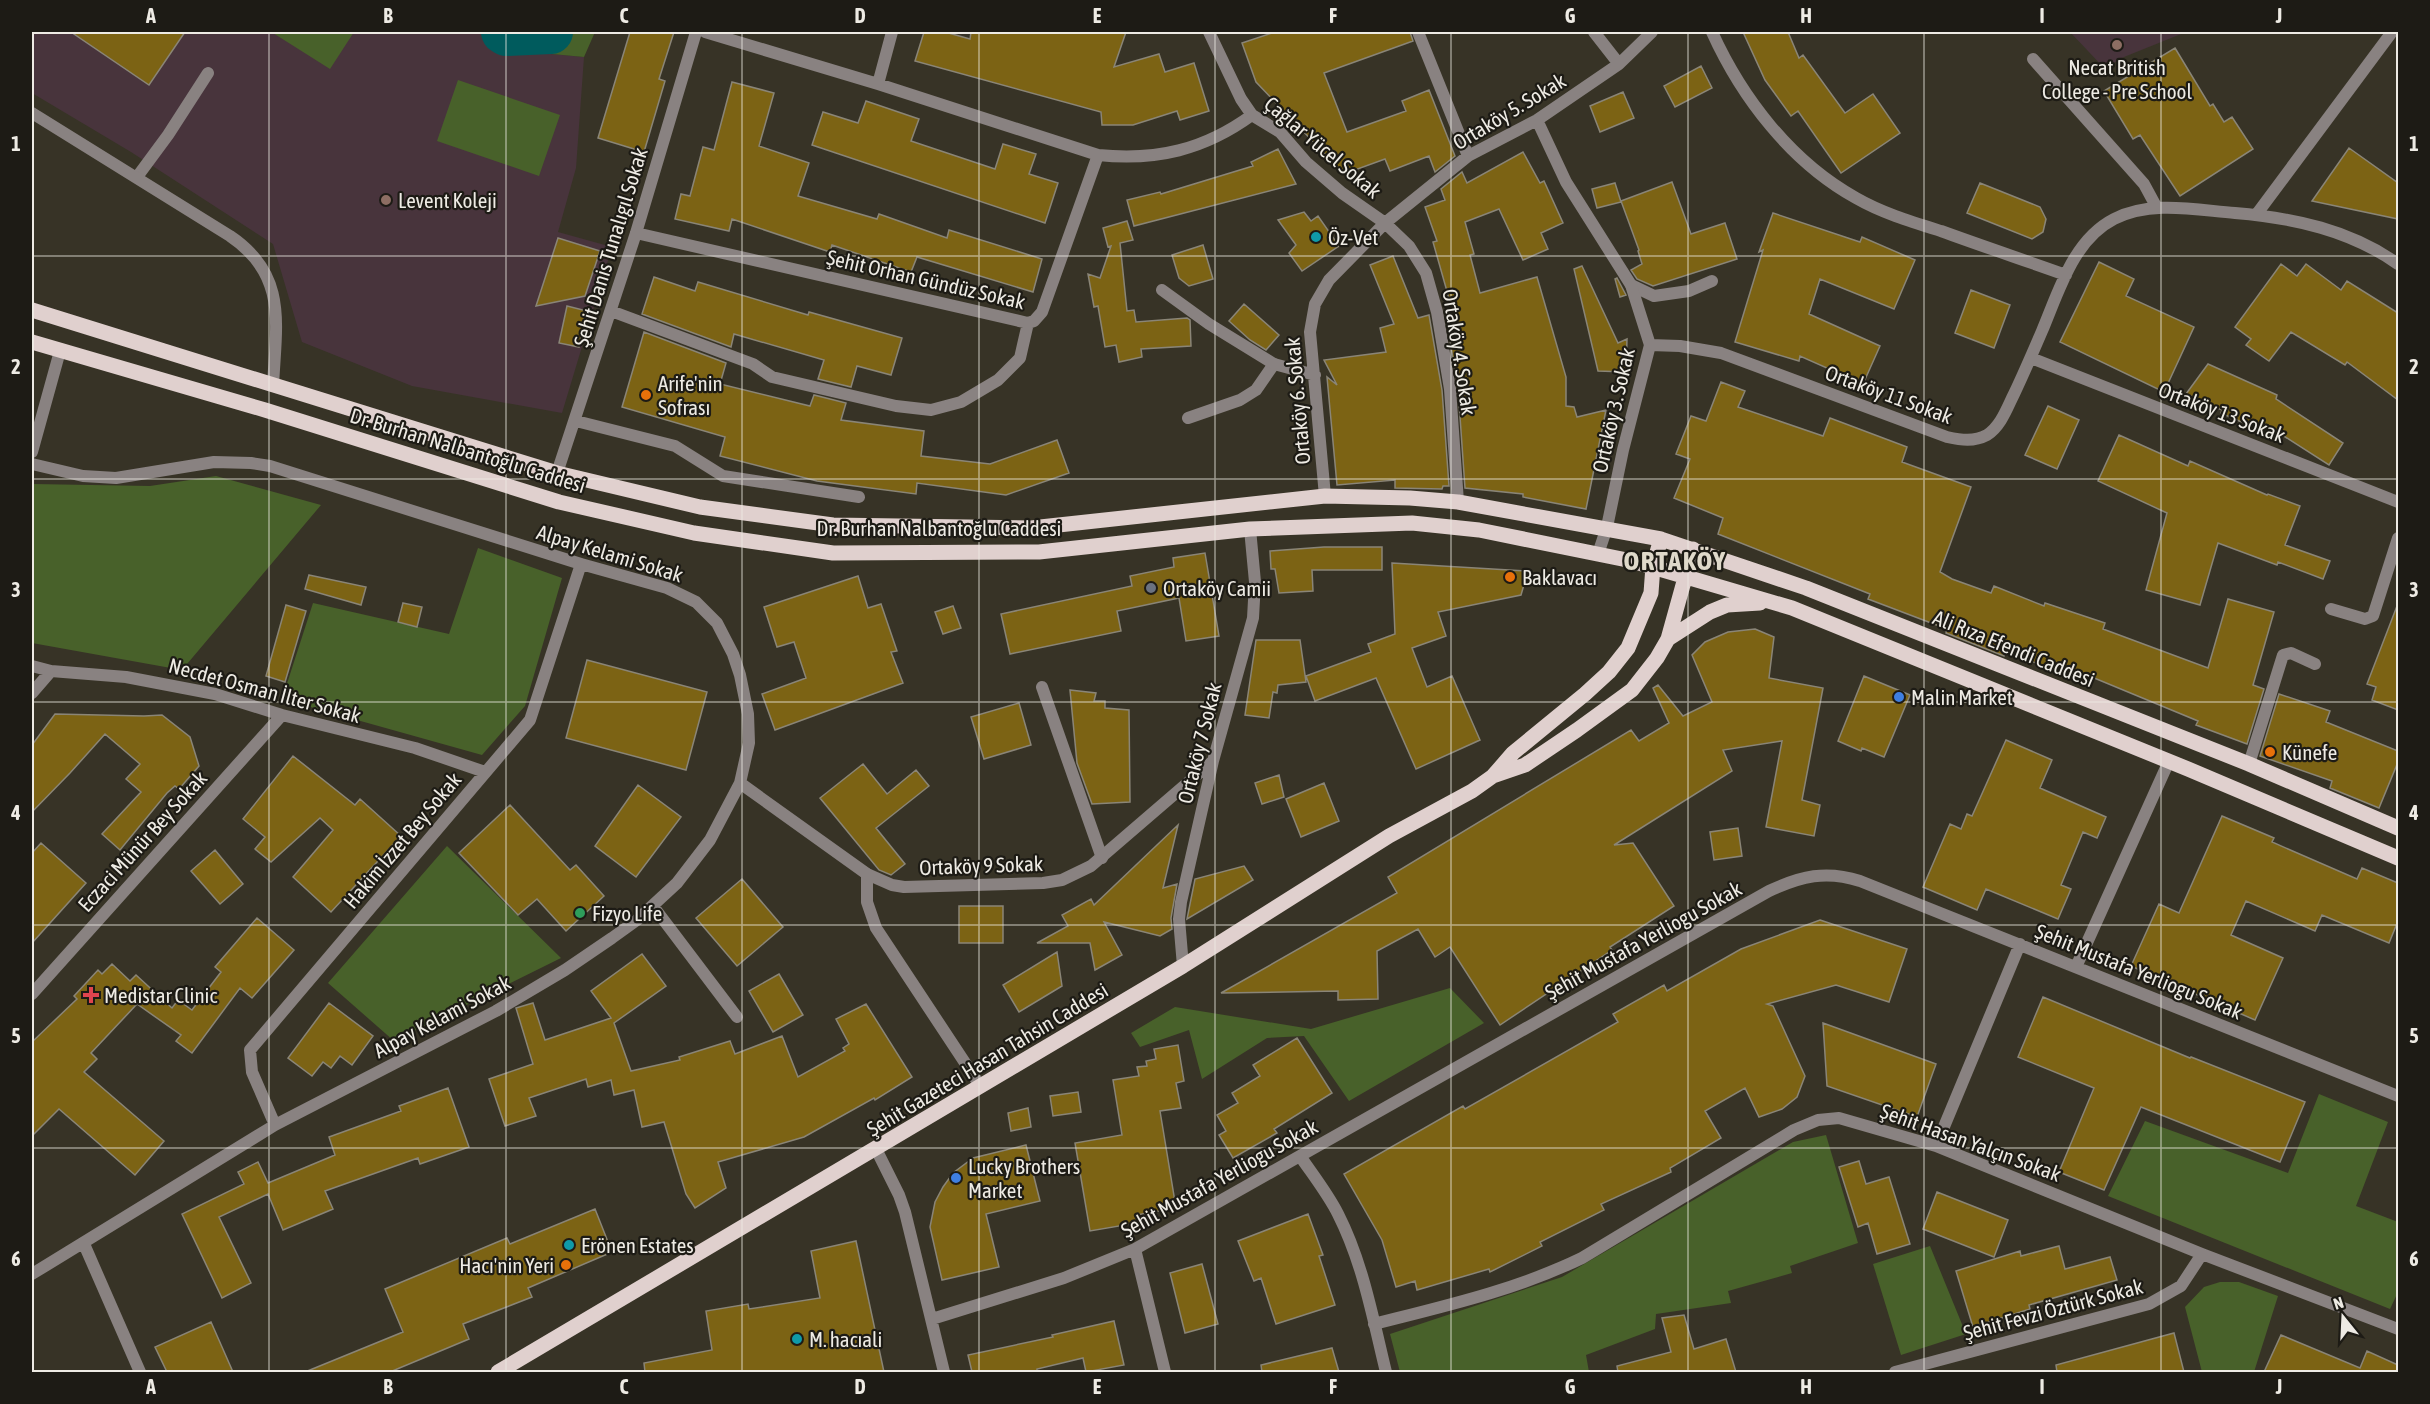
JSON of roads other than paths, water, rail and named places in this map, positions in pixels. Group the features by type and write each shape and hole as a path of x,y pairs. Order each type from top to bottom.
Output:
{"main road":[{"name":"Dr. Burhan Nalbantoğlu Caddesi","path":"32,310 557,473 700,507 833,525 1031,528 1325,496 1458,502 1607,527"},
{"name":"Dr. Burhan Nalbantoğlu Caddesi","path":"32,342 265,410 559,502 694,533 832,553 1040,552 1250,529 1412,523 1479,530 1653,566"},
{"name":"Ali Rıza Efendi Caddesi","path":"1607,527 1661,539 1806,588 2249,764 2398,828"},
{"name":"Şehit Gazeteci Hasan Tahsin Caddesi","path":"498,1372 981,1087 1183,966 1389,837 1472,791 1493,776 1513,753 1609,672 1628,648 1651,593 1653,566 1661,539"},
{"name":"Şehit Gazeteci Hasan Tahsin Caddesi","path":"1493,776 1525,765 1632,690 1657,658 1668,639 1693,549"},
{"path":"1653,566 1792,608 2169,761 2398,858"},
{"path":"1668,639 1710,612 1727,605 1772,603"}],"street":[{"name":"Şehit Danis Tunalıgıl Sokak","path":"557,473 636,233 696,32"},
{"path":"705,32 878,84 1098,155 1129,158 1183,151 1228,132 1252,115"},
{"path":"878,84 892,32"},
{"name":"Çağlar Yücel Sokak","path":"1209,32 1241,99 1252,115 1280,132 1306,162 1342,193 1385,223"},
{"path":"1418,32 1468,156"},
{"path":"1594,32 1619,64"},
{"name":"Ortaköy 5. Sokak","path":"1385,223 1468,156 1537,120 1619,64 1652,32"},
{"path":"1712,32 1733,73 1764,119 1823,177 1856,198 1891,214 2066,274"},
{"path":"2256,215 2392,32"},
{"path":"2033,59 2144,184 2157,208 2256,215 2297,221 2332,230 2379,250 2398,264"},
{"path":"137,177 168,135 208,73"},
{"path":"32,113 244,245 261,266 275,296 278,315 273,386"},
{"name":"Ortaköy 3. Sokak","path":"1537,120 1566,182 1631,285 1650,345 1623,450 1607,527 1598,554"},
{"name":"Şehit Orhan Gündüz Sokak","path":"636,233 1028,323 1035,321 1042,312 1098,155"},
{"name":"Ortaköy 11 Sokak","path":"1650,345 1680,346 1721,353 1947,437 1970,440 1987,435 1997,427 2031,358 2066,274 2081,248 2102,226 2132,212 2157,208"},
{"name":"Ortaköy 6. Sokak","path":"1325,496 1310,332 1315,304 1329,280 1385,223"},
{"name":"Ortaköy 4. Sokak","path":"1385,223 1409,246 1426,273 1437,312 1450,389 1458,502"},
{"path":"1631,285 1654,296 1689,291 1712,281"},
{"path":"1162,290 1209,324 1274,364 1315,375"},
{"path":"611,311 753,364 772,377 896,406 931,410 961,402 998,380 1020,358 1028,323"},
{"path":"32,452 60,351"},
{"name":"Ortaköy 13 Sokak","path":"2031,358 2398,502"},
{"path":"1188,418 1240,400 1256,390 1274,364"},
{"path":"576,421 675,446 723,476 859,496"},
{"name":"Alpay Kelami Sokak","path":"32,464 83,476 116,478 214,462 261,464 681,594 696,602 717,623 733,654 747,714 749,743 740,783 710,840 677,883 637,920 565,970 496,1011 275,1125 32,1274"},
{"name":"Ortaköy 7 Sokak","path":"1183,966 1179,919 1181,902 1213,761 1252,618 1255,582 1250,529"},
{"path":"2331,609 2365,618 2373,616 2398,538"},
{"name":"Hakim İzzet Bey Sokak","path":"275,1125 252,1072 250,1050 530,720 581,564"},
{"path":"2249,764 2283,655 2291,653 2315,664"},
{"name":"Necdet Osman İlter Sokak","path":"32,666 51,671 112,675 174,684 216,694 282,715 415,748 485,772"},
{"path":"32,693 51,671"},
{"path":"1042,687 1101,858"},
{"name":"Eczaci Münür Bey Sokak","path":"32,994 282,715"},
{"name":"Ortaköy 9 Sokak","path":"740,783 867,874 892,885 904,887 1043,883 1062,880 1101,858 1213,761"},
{"path":"2076,967 2169,761"},
{"path":"867,874 867,902 876,928 981,1087"},
{"name":"Şehit Mustafa Yerliogu Sokak","path":"932,1319 1064,1278 1135,1249 1769,891 1807,876 1820,874 1849,877 2398,1096"},
{"path":"653,906 737,1017"},
{"path":"1936,1146 2020,944"},
{"name":"Şehit Hasan Yalçın Sokak","path":"1374,1324 1490,1294 1554,1272 1582,1258 1794,1130 1818,1120 1839,1118 1936,1146 2202,1254 2398,1329"},
{"path":"876,1149 905,1212 944,1372"},
{"path":"1300,1156 1337,1212 1350,1241 1386,1372"},
{"path":"84,1244 140,1372"},
{"path":"1135,1249 1165,1372"},
{"name":"Şehit Fevzi Öztürk Sokak","path":"1895,1372 2149,1304 2181,1286 2202,1254"}],"waterway":[{"path":"503,32 506,34 551,32"}],"place":[{"name":"Necat British College - Pre School","path":"2117,45"},
{"name":"Levent Koleji","path":"386,200"},
{"name":"Öz-Vet","path":"1316,237"},
{"name":"Arife'nin Sofrası","path":"646,395"},
{"name":"Baklavacı","path":"1510,577"},
{"name":"Ortaköy Camii","path":"1151,588"},
{"name":"Malin Market","path":"1899,697"},
{"name":"Künefe","path":"2270,752"},
{"name":"Fizyo Life","path":"580,913"},
{"name":"Medistar Clinic","path":"91,995"},
{"name":"Lucky Brothers Market","path":"956,1178"},
{"name":"Erönen Estates","path":"569,1245"},
{"name":"Hacı'nin Yeri","path":"566,1265"},
{"name":"M. hacıali","path":"797,1339"}],"district":[{"name":"ORTAKÖY","path":"1675,560"}]}
